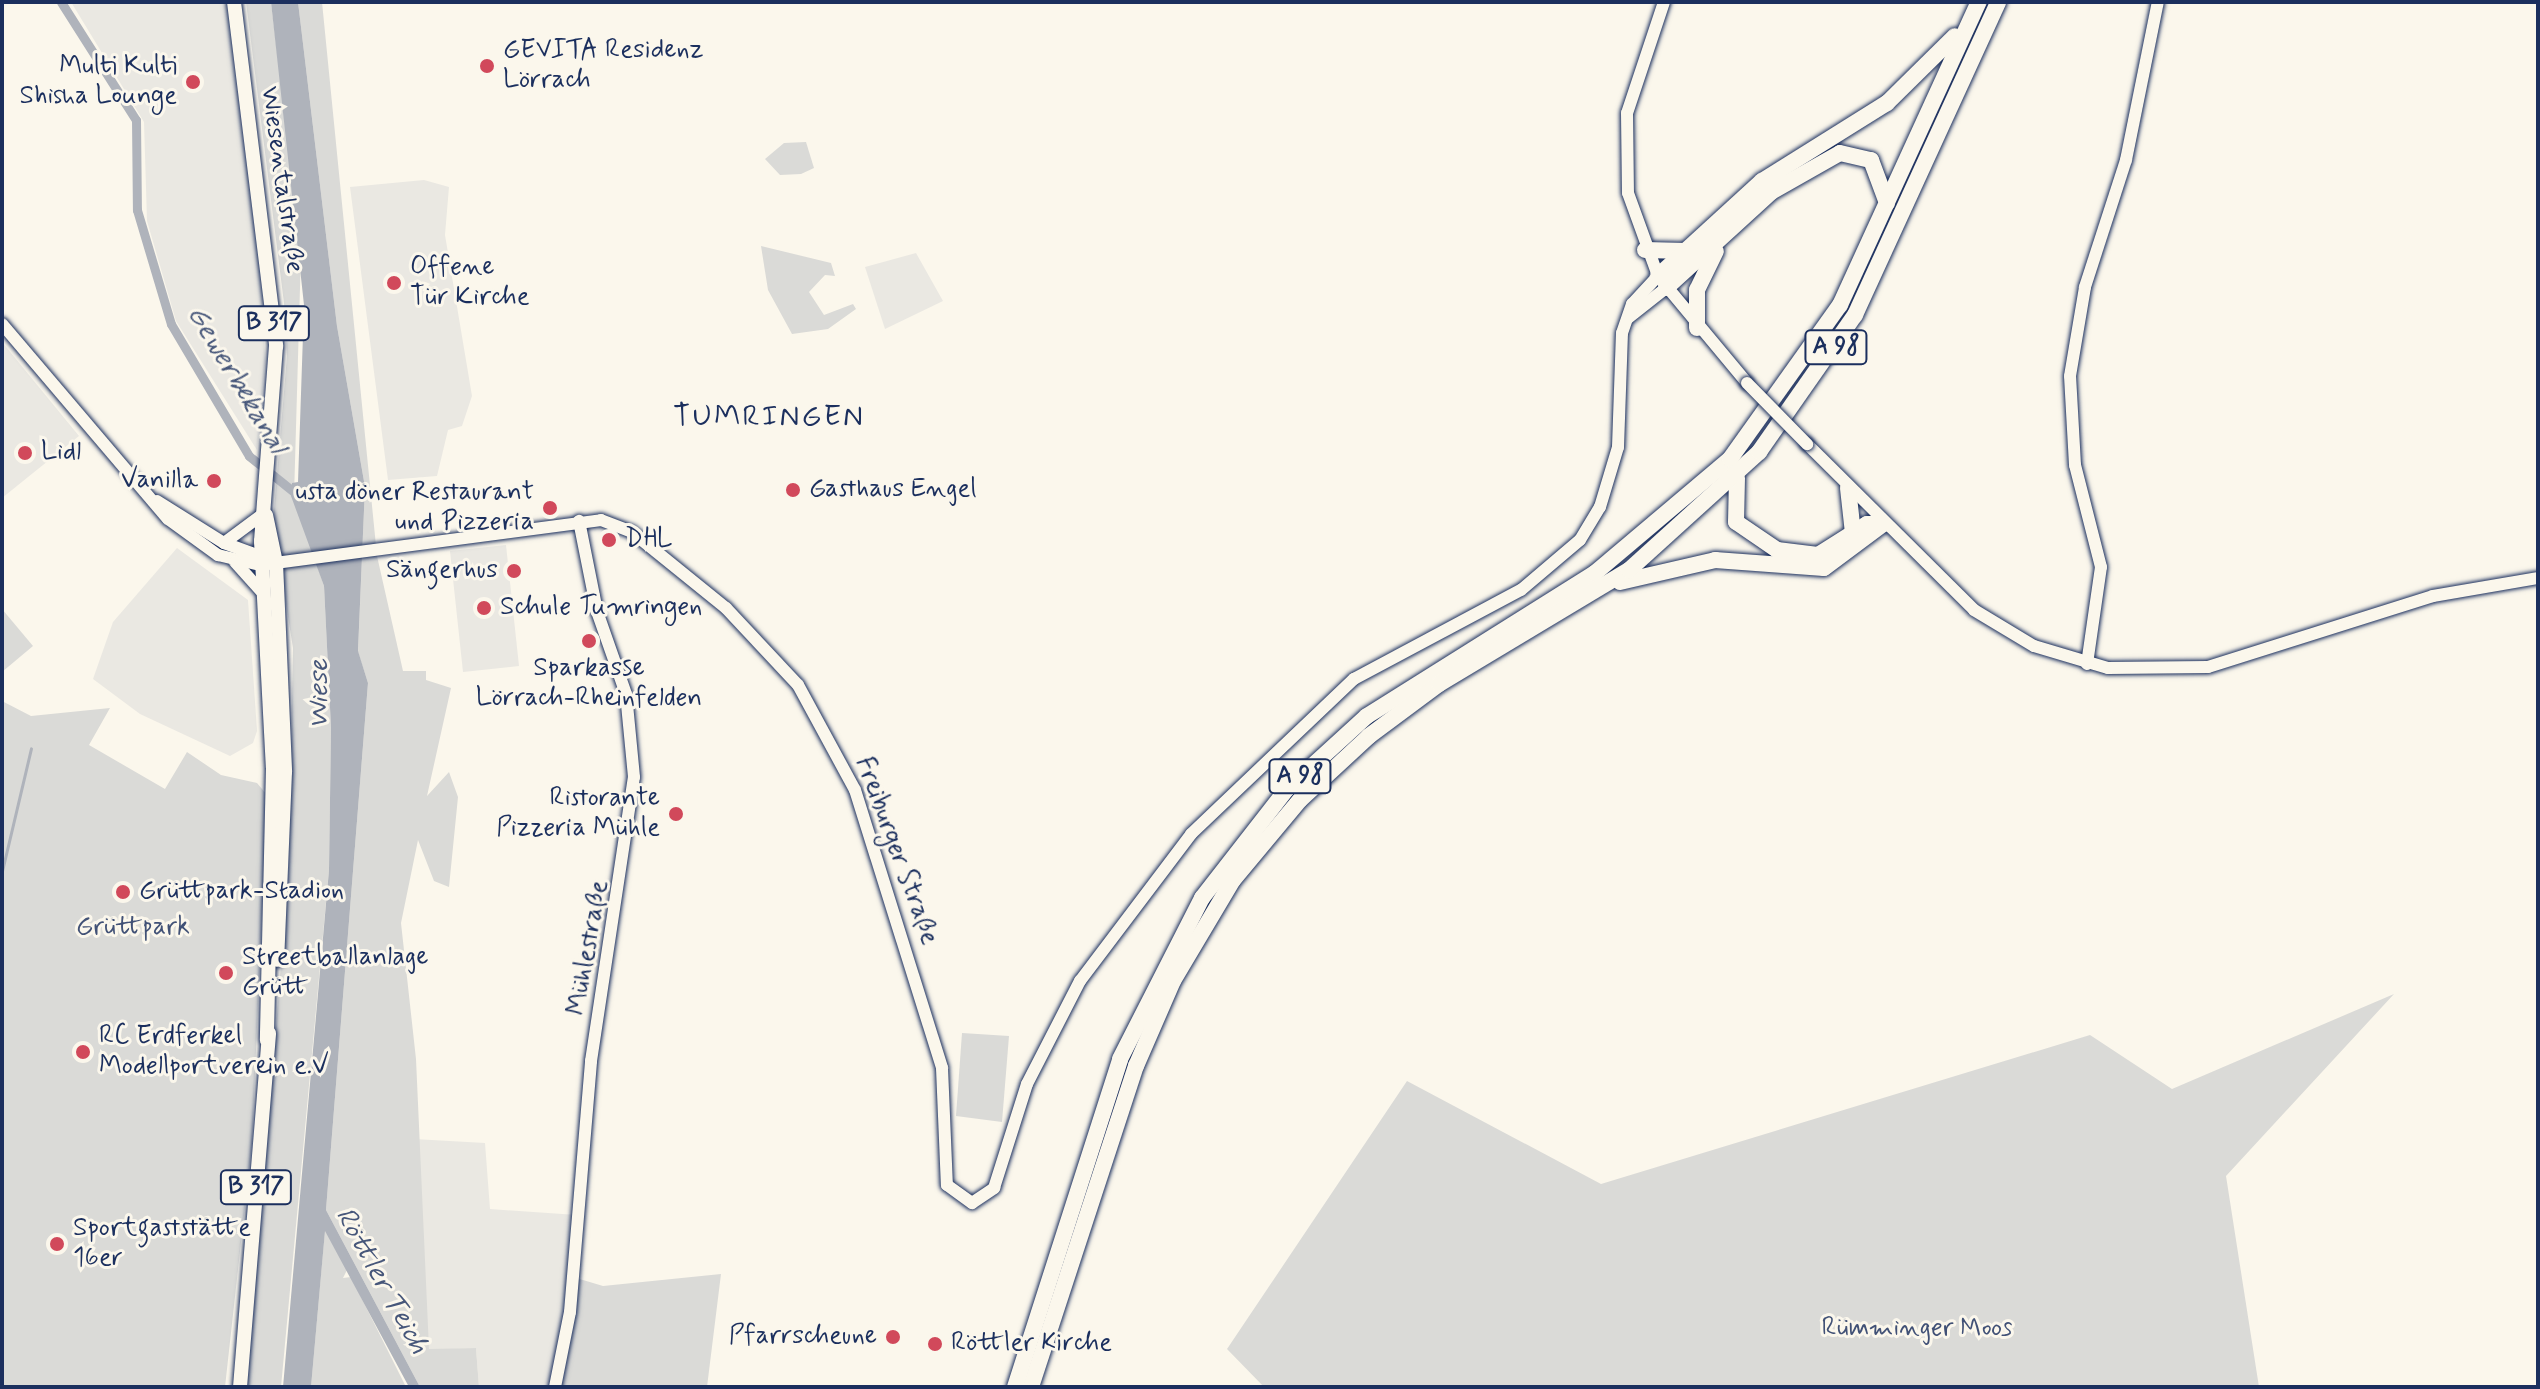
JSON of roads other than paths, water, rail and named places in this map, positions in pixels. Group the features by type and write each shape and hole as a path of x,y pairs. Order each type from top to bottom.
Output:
{"highway":[{"name":"A 98","path":"1015,1387 1154,1001 1243,841 1332,745 1420,677 1632,547 1730,459 1813,350 1887,204 1979,2"},
{"name":"A 98","path":"1166,976 1233,880 1335,767 1439,684 1606,585 1737,476 1855,315 1998,2"},
{"path":"1662,282 1687,251 1762,181 1887,103 1965,27"},
{"path":"1662,282 1721,243 1771,192 1840,153 1871,160 1887,204"},
{"path":"1697,328 1697,290 1721,243"},
{"path":"1645,250 1687,251"},
{"path":"1737,476 1732,512 1755,541 1818,555 1853,533 1883,524"},
{"path":"1848,488 1853,533"},
{"path":"1606,585 1715,560 1824,568 1883,524"},
{"name":"A 98","path":"1031,1387 1154,1001"}],"main road":[{"name":"Wiesentalstraße","path":"234,2 274,316 264,511"},
{"name":"B 317","path":"264,511 277,772"},
{"name":"B 317","path":"240,1387 285,855 261,591 266,561"}],"street":[{"path":"1664,2 1639,65 1624,140 1628,193 1645,250 1662,282 1697,328 1747,383 1883,524 1992,624 2087,664 2175,672 2281,647 2479,584 2538,578"},
{"path":"2087,664 2102,588 2075,465 2070,376 2085,287 2126,160 2158,2"},
{"name":"Freiburger Straße","path":"266,561 380,549 579,521 623,526 656,549 754,634 818,714 859,802 933,1030 952,1193 972,1203 989,1196 1027,1084 1080,981 1128,909 1201,823 1354,679 1521,590 1580,540 1616,457 1626,321 1662,282"},
{"path":"2,324 148,495 232,560 261,591"},
{"path":"224,543 264,511"},
{"name":"Mühlestraße","path":"555,1387 570,1312 591,1061 634,792 628,706 594,601 579,521"},
{"path":"185,526 266,561"},
{"path":"232,560 266,561"}],"waterway":[{"name":"Gewerbekanal","path":"61,2 136,120 137,210 171,324 249,456 299,496"},
{"path":"2,871 31,748"}],"place":[{"name":"GEVITA Residenz Lörrach","path":"487,66"},
{"name":"Multi Kulti Shisha Lounge","path":"193,82"},
{"name":"Offene Tür Kirche","path":"394,283"},
{"name":"Lidl","path":"25,453"},
{"name":"Vanilla","path":"214,481"},
{"name":"Gasthaus Engel","path":"793,490"},
{"name":"usta döner Restaurant und Pizzeria","path":"550,508"},
{"name":"DHL","path":"609,540"},
{"name":"Sängerhus","path":"514,571"},
{"name":"Schule Tumringen","path":"484,608"},
{"name":"Sparkasse Lörrach-Rheinfelden","path":"589,641"},
{"name":"Ristorante Pizzeria Mühle","path":"676,814"},
{"name":"Grüttpark-Stadion","path":"123,892"},
{"name":"Streetballanlage Grütt","path":"226,973"},
{"name":"RC Erdferkel Modellportverein e.V","path":"83,1052"},
{"name":"Sportgaststätte 16er","path":"57,1244"},
{"name":"Pfarrscheune","path":"893,1337"},
{"name":"Röttler Kirche","path":"935,1344"}],"district":[{"name":"TUMRINGEN","path":"769,417"}],"water label":[{"name":"Wiese","path":"320,694"},
{"name":"Röttler Teich","path":"381,1281"}],"park label":[{"name":"Grüttpark","path":"133,928"},
{"name":"Rümminger Moos","path":"1917,1329"}]}
